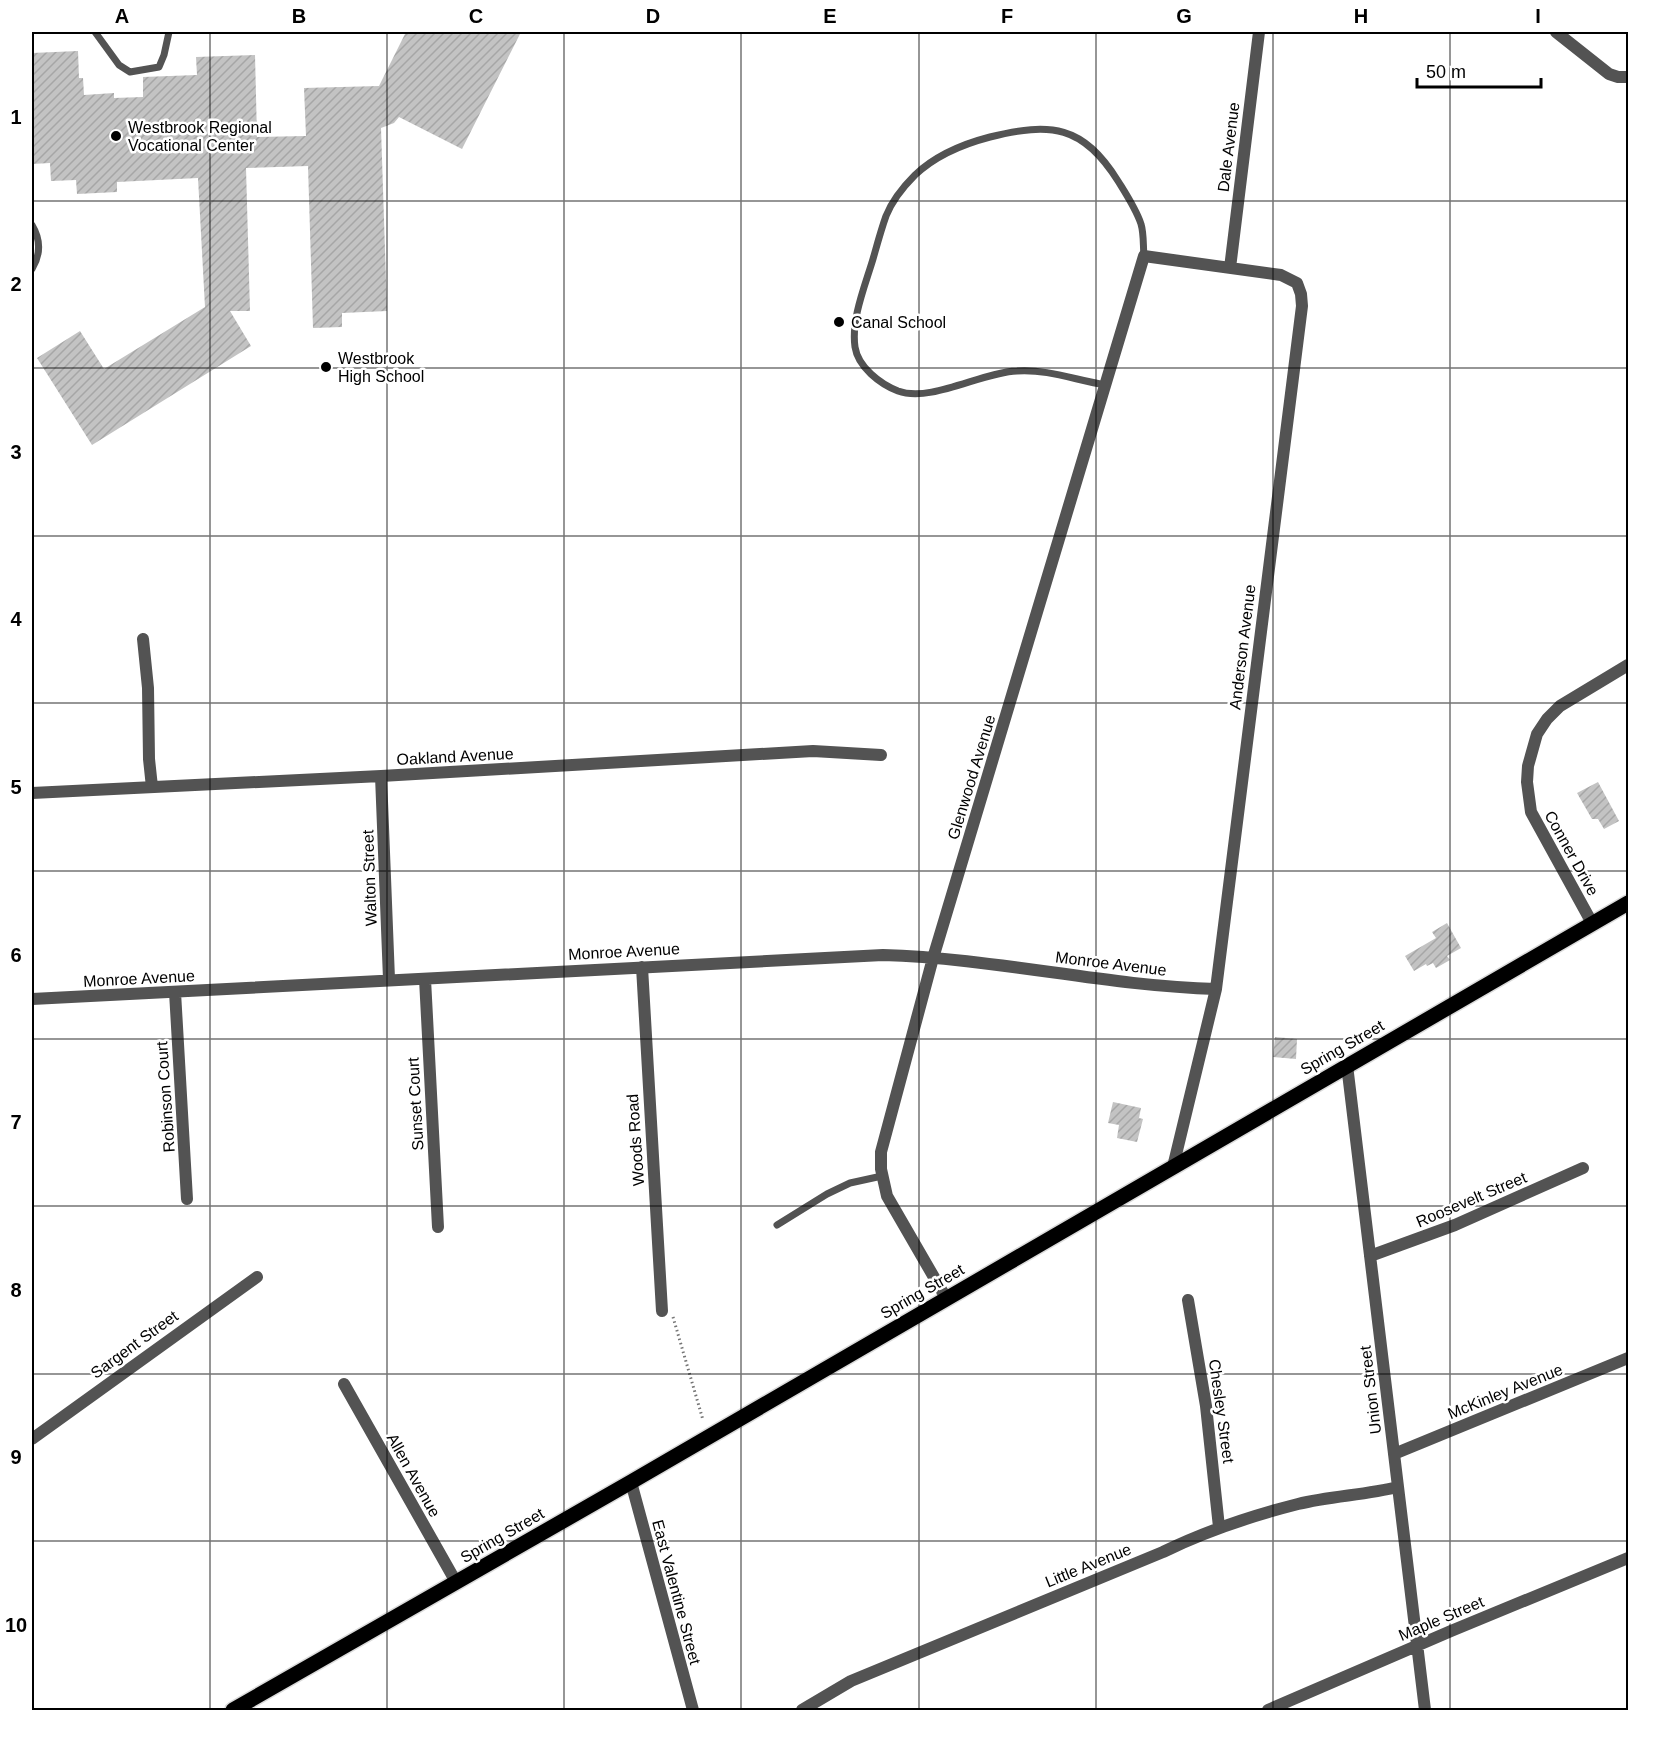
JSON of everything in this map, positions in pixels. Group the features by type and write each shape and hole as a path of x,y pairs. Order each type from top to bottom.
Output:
{"main road":[{"name":"Spring Street","path":"233,1710 1629,903"}],"street":[{"name":"Dale Avenue","path":"1230,268 1259,32"},
{"path":"1556,32 1609,74 1629,77"},
{"name":"Anderson Avenue","path":"1144,256 1281,275 1297,283 1302,306 1216,989 1173,1167"},
{"name":"Glenwood Avenue","path":"946,1298 887,1196 882,1176 881,1152 933,958 1144,256"},
{"path":"143,639 148,688 149,759 152,787"},
{"name":"Conner Drive","path":"1592,923 1531,812 1527,782 1528,766 1537,734 1547,719 1560,706 1629,665"},
{"name":"Oakland Avenue","path":"32,793 813,751 881,755"},
{"name":"Walton Street","path":"381,776 389,979"},
{"name":"Monroe Avenue","path":"32,999 883,955 968,961 1174,988 1216,989"},
{"name":"Woods Road","path":"642,967 662,1311"},
{"name":"Sunset Court","path":"425,979 438,1227"},
{"name":"Robinson Court","path":"175,993 187,1199"},
{"name":"Union Street","path":"1347,1065 1425,1710"},
{"name":"Roosevelt Street","path":"1370,1256 1455,1225 1583,1168"},
{"name":"Sargent Street","path":"32,1439 257,1277"},
{"name":"Chesley Street","path":"1188,1300 1206,1406 1219,1527"},
{"name":"McKinley Avenue","path":"1394,1454 1629,1358"},
{"name":"Allen Avenue","path":"344,1384 456,1582"},
{"name":"East Valentine Street","path":"631,1482 693,1710"},
{"name":"Little Avenue","path":"802,1710 851,1681 1152,1557 1219,1527 1300,1504 1398,1487"},
{"name":"Maple Street","path":"1268,1710 1629,1558"}],"lane":[{"path":"94,32 119,65 130,72 159,67 165,55 169,32"},
{"path":"1106,385 1033,370 1003,373 918,394 899,392 884,383 861,363 855,349 854,335 859,306 886,217 903,188 928,164 962,146 1032,128 1068,133 1095,149 1129,199 1142,226 1144,256"},
{"path":"32,225 39,240 39,254 32,269"},
{"path":"777,1225 827,1194 850,1183 882,1176"}],"path":[{"path":"662,1311 672,1314 703,1420"}],"building":[{"path":"406,32 521,32 462,149 399,117 394,123 381,128 387,311 342,313 342,327 313,328 308,166 246,168 250,311 230,311 251,346 92,445 37,358 80,331 104,369 205,307 198,178 117,182 117,192 77,194 76,180 51,181 50,163 32,164 32,53 78,51 79,78 83,78 84,95 114,93 114,98 143,97 143,77 197,75 196,57 255,55 257,137 306,136 304,88 379,86"},
{"path":"1598,782 1619,821 1604,829 1598,819 1592,819 1577,793"},
{"path":"1447,923 1461,948 1447,956 1450,960 1436,968 1433,963 1414,971 1405,956 1436,938 1432,932"},
{"path":"1275,1037 1297,1039 1296,1059 1273,1057"},
{"path":"1113,1102 1141,1108 1139,1118 1143,1119 1137,1142 1117,1138 1119,1125 1108,1123"}],"place":[{"name":"Westbrook Regional Vocational Center","path":"116,136"},
{"name":"Canal School","path":"839,322"},
{"name":"Westbrook High School","path":"326,367"}]}
